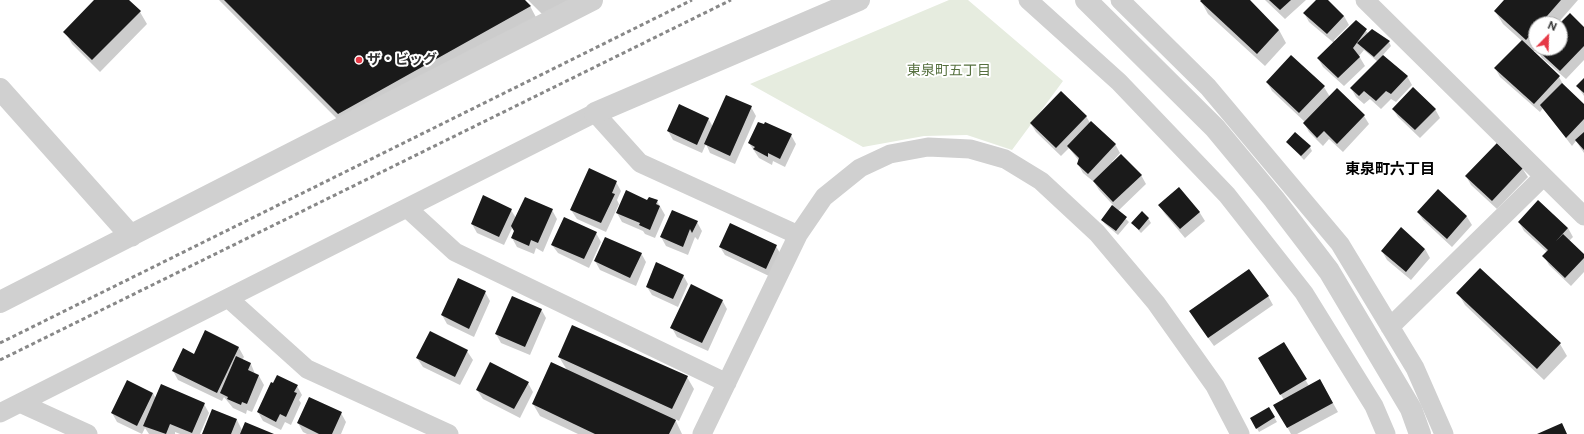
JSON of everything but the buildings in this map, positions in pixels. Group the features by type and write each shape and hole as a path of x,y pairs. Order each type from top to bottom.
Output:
{"street":[{"path":"0,302 592,0"},
{"path":"0,413 595,113 859,0"},
{"path":"1028,0 1119,82 1227,195 1304,293 1374,406 1386,434"},
{"path":"1086,0 1215,128 1274,199 1328,271 1411,409 1420,434"},
{"path":"1120,0 1208,87 1340,244 1415,368 1444,434"},
{"path":"1365,0 1584,216"},
{"path":"0,89 131,236"},
{"path":"595,113 640,163 798,235"},
{"path":"702,434 798,235 824,197 860,168 890,154 928,147 970,149 1005,158 1041,181 1097,233 1156,303 1215,386 1240,434"},
{"path":"1390,327 1543,177"},
{"path":"407,208 455,252 727,383"},
{"path":"228,298 307,369 449,434"},
{"path":"20,403 88,434"}],"green space":[{"name":"東泉町五丁目","path":"949,0 968,0 1063,81 1012,150 967,135 924,136 863,147 750,84"}],"railway":[{"path":"0,343 692,0"},
{"path":"0,360 731,0"}],"place":[{"name":"ザ・ビッグ","path":"359,60"}],"district":[{"name":"東泉町六丁目","path":"1390,169"}]}
